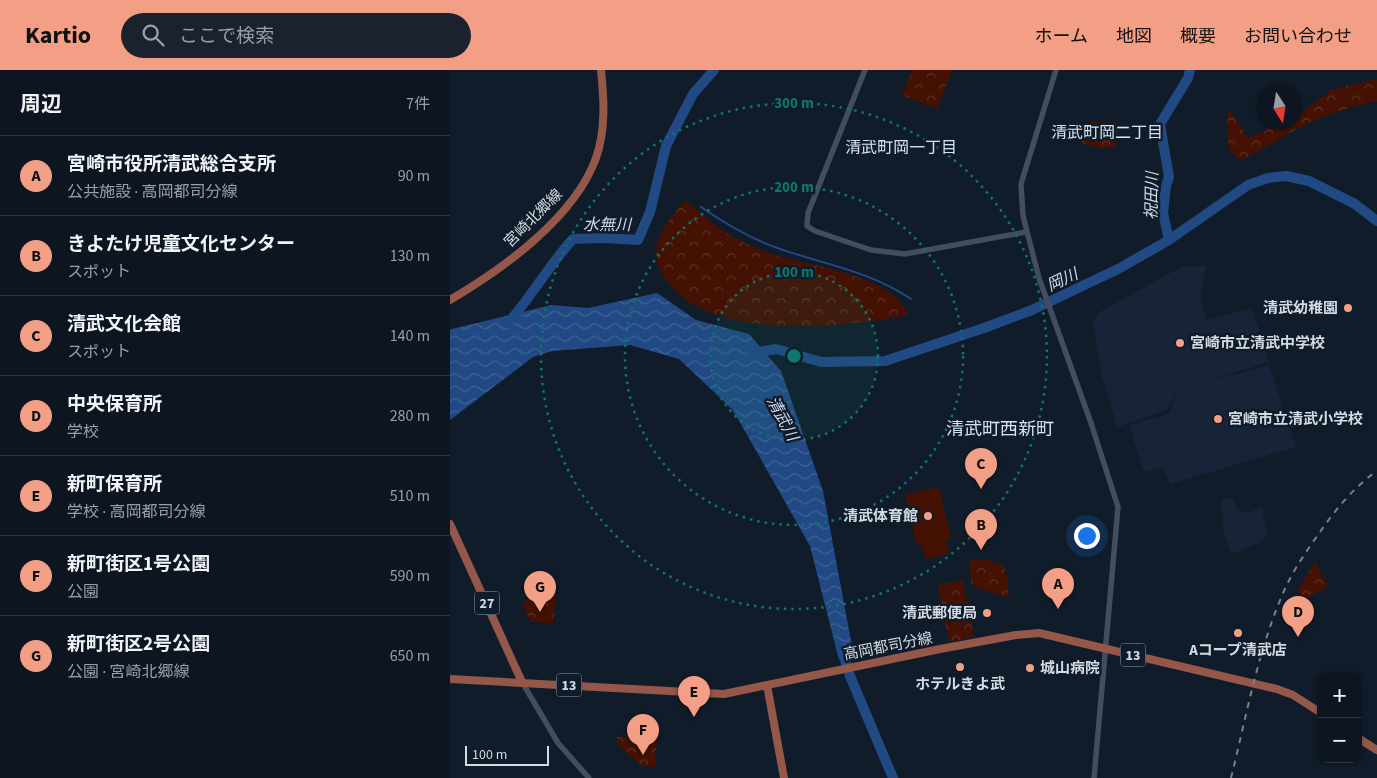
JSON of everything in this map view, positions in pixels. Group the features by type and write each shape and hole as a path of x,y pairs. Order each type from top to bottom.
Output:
{"main road":[{"name":"宮崎北郷線","path":"450,300 508,262 568,206 585,182 596,157 602,133 604,106 602,70"},
{"name":"27","path":"450,524 522,682"},
{"name":"高岡都司分線","path":"450,678 717,695 940,649 1016,635 1039,633 1277,688 1317,710"},
{"path":"767,685 784,778"},
{"path":"1362,741 1377,750"}],"street":[{"path":"865,70 808,213 807,226 815,231 871,250 905,254 1026,232"},
{"path":"1056,70 1021,184 1021,200 1026,232 1039,278 1091,423 1118,507 1094,778"},
{"path":"522,682 558,743 589,778"}],"shaded area":[{"path":"1206,265 1201,297 1206,320 1252,308 1269,362 1203,383 1269,365 1296,447 1170,484 1162,467 1144,472 1129,425 1169,414 1177,390 1167,410 1117,427 1102,376 1093,324 1098,313 1181,267"},
{"path":"1234,498 1237,509 1247,513 1262,508 1267,535 1259,543 1232,554 1224,533 1221,500"}],"green space":[{"path":"912,70 952,70 937,109 902,95"},
{"path":"1377,79 1377,101 1349,108 1302,127 1302,113 1331,90"},
{"path":"1228,108 1248,138 1267,130 1296,130 1241,160 1230,153 1227,132"},
{"path":"1088,121 1118,123 1116,147 1099,148 1081,143"},
{"path":"685,200 722,229 752,246 780,256 845,273 885,289 900,301 908,315 850,324 783,326 750,323 719,316 692,304 671,286 662,274 657,262 656,251 658,241 669,220"},
{"name":"清武体育館","path":"939,487 951,538 946,540 949,554 925,559 922,545 917,546 905,495"},
{"path":"984,559 1003,565 1007,576 1009,598 975,587 971,582 969,561"},
{"path":"1315,562 1328,587 1302,600 1298,590"},
{"path":"963,580 974,637 949,642 938,585"},
{"path":"556,593 553,623 531,622 522,602 546,594"},
{"path":"617,737 657,740 655,767 642,766 617,744"}],"water":[{"path":"657,293 696,320 749,334 781,371 823,491 854,657 839,660 810,546 733,410 679,359 630,345 552,351 533,357 450,420 450,330 551,305 588,308"}],"waterway":[{"name":"水無川","path":"508,323 573,239 638,240 650,212 666,146 693,94 714,70"},
{"name":"祝田川","path":"1169,240 1163,213 1169,177 1160,124 1188,78 1190,70"},
{"name":"岡川","path":"752,353 776,349 821,362 885,361 984,328 1032,310 1120,268 1169,240 1248,185 1268,178 1286,176 1309,181 1355,204 1377,221"},
{"path":"701,207 730,226 761,242 865,276 911,299"},
{"name":"清武川","path":"841,647 850,676 893,778"}],"railway":[{"path":"1231,778 1265,642 1285,589 1303,556 1332,515 1353,492 1377,471"}],"place":[{"name":"清武幼稚園","path":"1348,308"},
{"name":"宮崎市立清武中学校","path":"1180,343"},
{"name":"宮崎市立清武小学校","path":"1218,419"},
{"name":"清武文化会館","path":"981,489"},
{"name":"清武体育館","path":"928,516"},
{"name":"きよたけ児童文化センター","path":"981,550"},
{"name":"宮崎市役所清武総合支所","path":"1058,609"},
{"name":"新町街区2号公園","path":"540,612"},
{"name":"清武郵便局","path":"987,613"},
{"name":"Aコープ清武店","path":"1238,633"},
{"name":"中央保育所","path":"1298,637"},
{"name":"ホテルきよ武","path":"960,667"},
{"name":"城山病院","path":"1030,668"},
{"name":"新町保育所","path":"694,717"},
{"name":"新町街区1号公園","path":"643,755"}],"district":[{"name":"清武町岡二丁目","path":"1107,132"},
{"name":"清武町岡一丁目","path":"901,147"},
{"name":"清武町西新町","path":"1000,429"}]}
